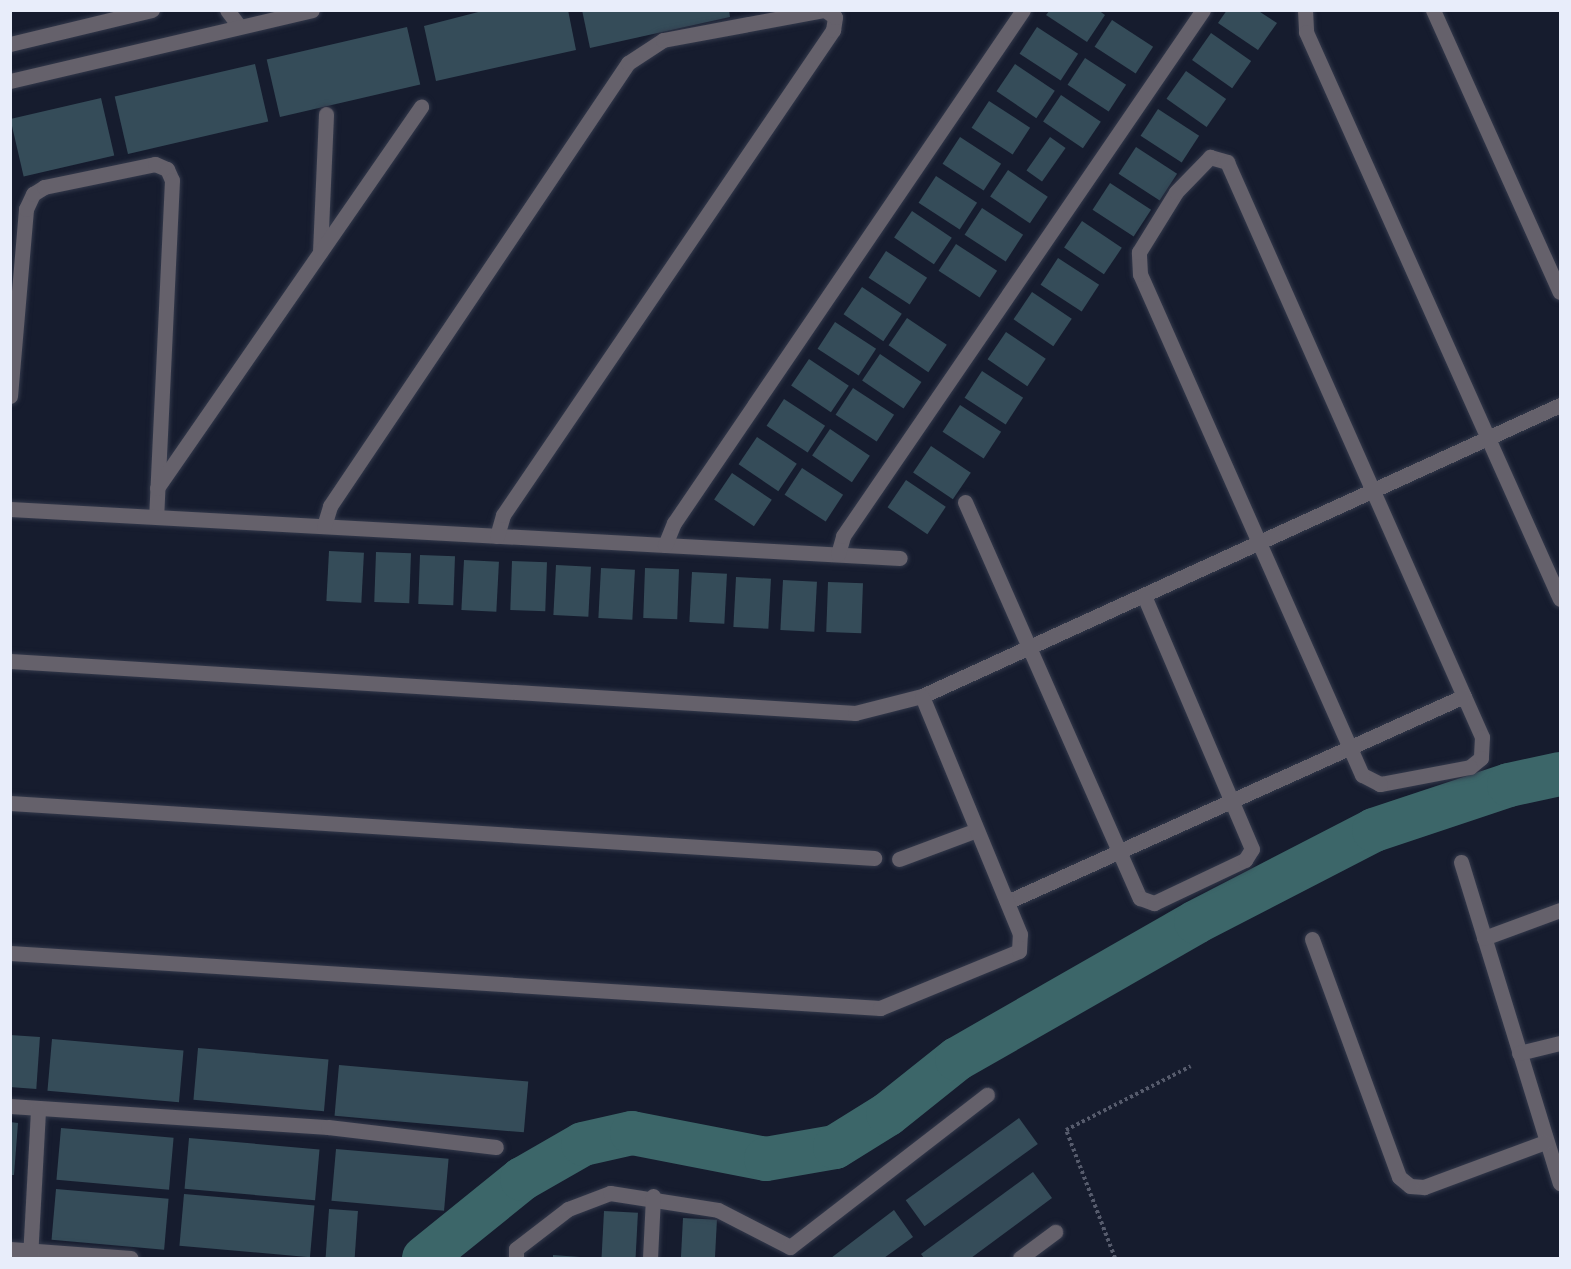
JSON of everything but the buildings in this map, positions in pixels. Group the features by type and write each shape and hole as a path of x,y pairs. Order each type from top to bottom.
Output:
{"street":[{"path":"10,44 152,10"},
{"path":"227,10 239,26"},
{"path":"10,81 312,10"},
{"path":"324,526 330,506 628,63 663,40 824,10 835,16 833,30 503,515 497,536"},
{"path":"665,544 674,523 1023,10"},
{"path":"838,554 843,536 1203,10"},
{"path":"1305,10 1306,32 1560,599"},
{"path":"1434,10 1560,292"},
{"path":"157,488 421,107"},
{"path":"320,254 326,114"},
{"path":"1210,157 1227,162 1374,490 1464,696 1483,747 1470,767 1380,784 1362,775 1258,544 1137,262 1176,192 1210,157"},
{"path":"10,396 26,209 33,194 44,187 155,164 167,169 172,180 156,518"},
{"path":"10,661 855,713 922,696 1560,405"},
{"path":"965,502 1033,646 1140,898 1161,902 1245,860 1251,841 1144,596"},
{"path":"10,510 900,558"},
{"path":"10,953 880,1008 1019,951 1020,934 922,696"},
{"path":"1007,903 1464,696"},
{"path":"10,803 874,858"},
{"path":"899,860 977,830"},
{"path":"1461,862 1545,1142 1560,1183"},
{"path":"1484,938 1560,910"},
{"path":"1312,939 1399,1178 1410,1186 1424,1186 1545,1142"},
{"path":"1519,1053 1560,1043"},
{"path":"512,1255 583,1200 610,1193 654,1196 718,1210 789,1253 987,1095"},
{"path":"10,1106 328,1127 496,1147"},
{"path":"31,1255 38,1108"},
{"path":"650,1258 654,1196"},
{"path":"1020,1258 1055,1232"},
{"path":"10,1249 31,1255 131,1258"}],"path":[{"path":"1115,1258 1066,1130 1191,1066"}],"waterway":[{"path":"424,1258 522,1179 583,1144 632,1133 766,1159 835,1147 888,1114 957,1059 1196,922 1374,830 1509,785 1560,774"}]}
